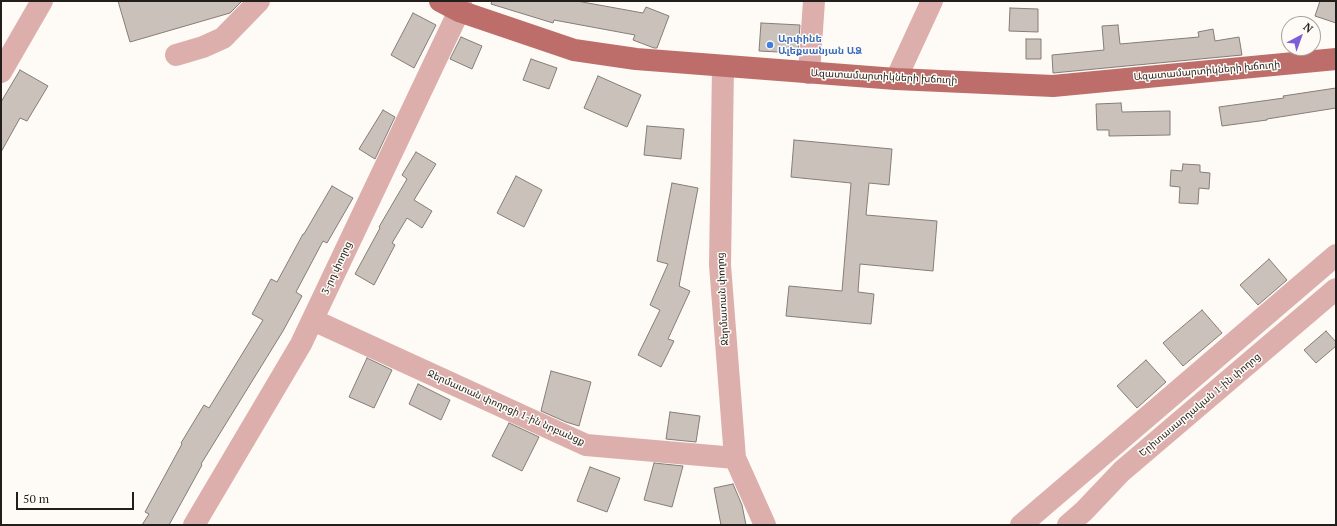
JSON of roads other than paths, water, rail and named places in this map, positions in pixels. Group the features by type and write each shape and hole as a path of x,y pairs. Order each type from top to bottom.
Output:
{"main road":[{"name":"Ազատամարտիկների խճուղի","path":"440,1 460,6 574,50 636,59 723,67 896,79 1053,86 1336,59"}],"street":[{"path":"1,72 42,1"},
{"path":"176,55 203,47 223,38 259,1"},
{"path":"809,72 814,1"},
{"path":"896,79 932,1"},
{"name":"3-րդ փողոց","path":"194,525 301,344 460,6"},
{"name":"Ջերմատան փողոց","path":"723,67 720,265 735,458 764,525"},
{"path":"1021,525 1336,255"},
{"name":"Երիտասարդական 1-ին փողոց","path":"1068,525 1084,511 1122,471 1336,289"},
{"name":"Ջերմատան փողոցի 1-ին նրբանցք","path":"313,320 586,445 735,458"}],"place":[{"name":"Արփինե Ալեքսանյան ԱՁ","path":"770,45"}]}
